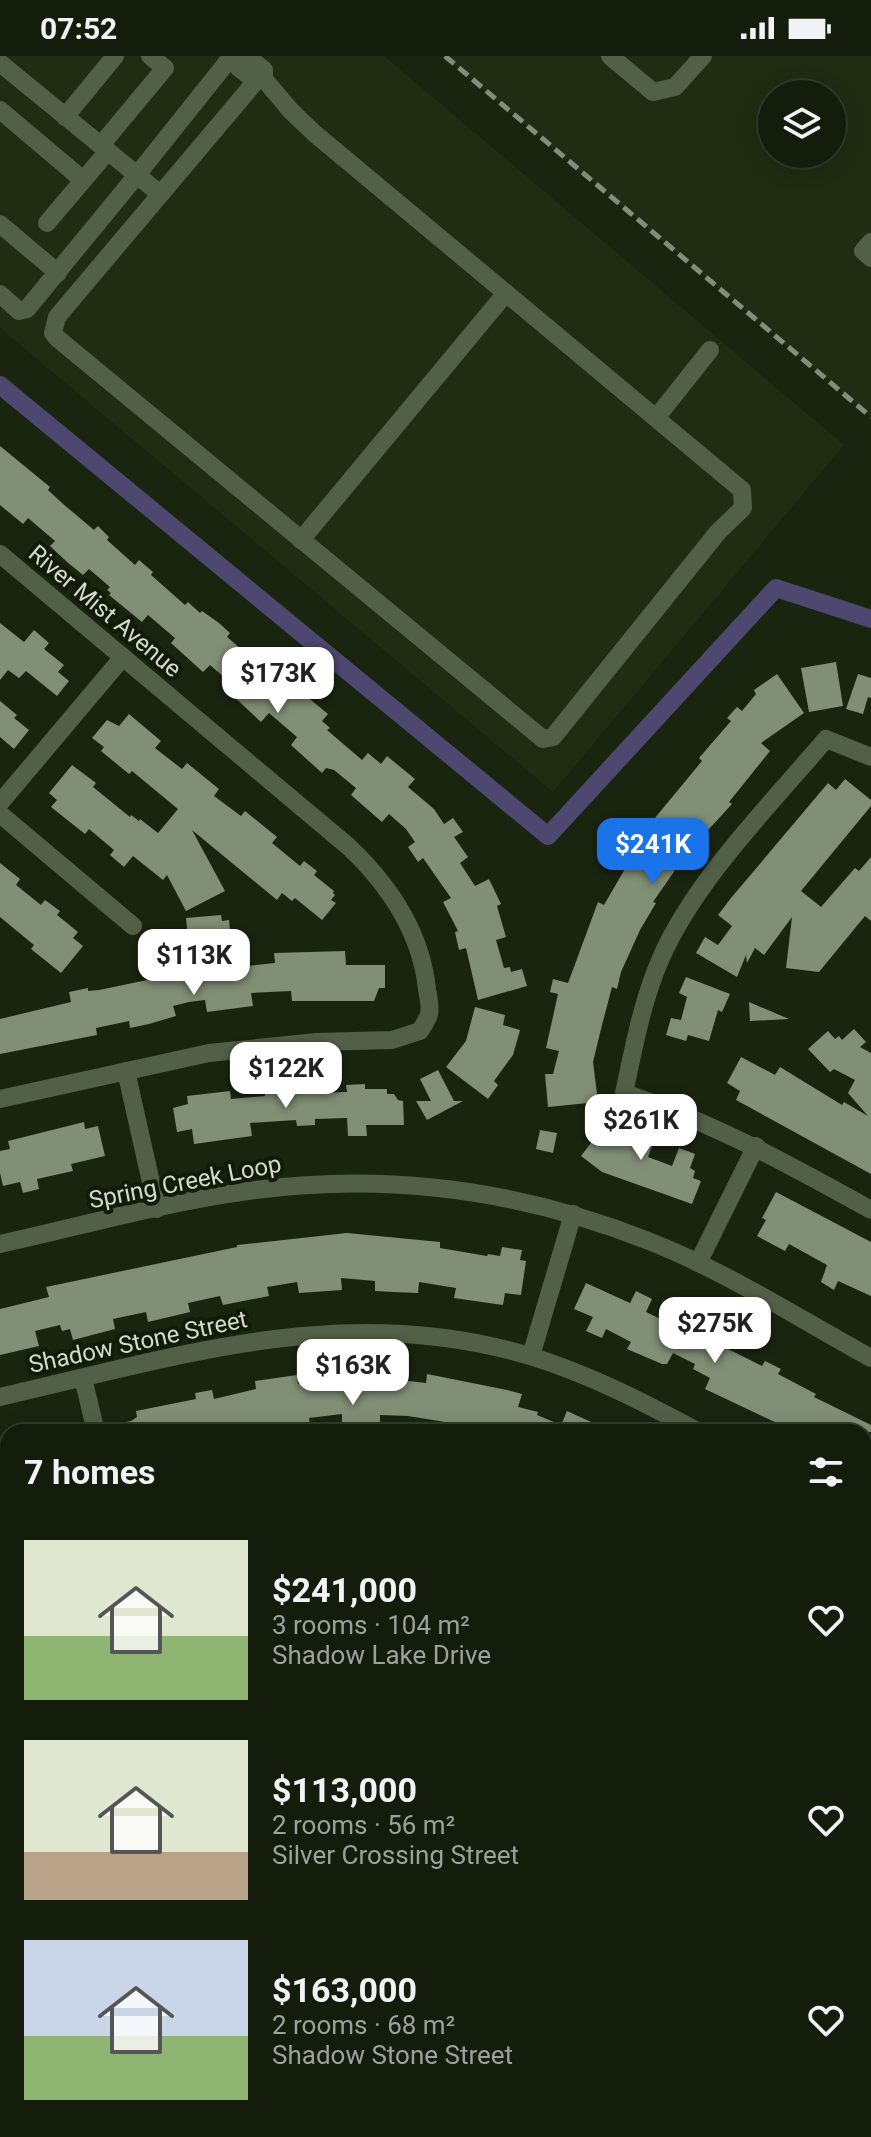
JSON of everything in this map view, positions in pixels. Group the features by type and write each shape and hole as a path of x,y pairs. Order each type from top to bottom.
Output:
{"street":[{"path":"65,117 115,56"},
{"path":"47,223 83,180 165,68 150,56"},
{"path":"610,56 653,92 675,87 703,56"},
{"path":"0,294 19,311 27,309 238,59 261,77 314,133 742,490 743,508 718,532 553,737 543,739 53,333 57,317 261,77"},
{"path":"4,68 160,194"},
{"path":"0,110 83,180"},
{"path":"0,224 58,273"},
{"path":"871,242 863,251 871,258"},
{"path":"301,540 506,293"},
{"path":"656,418 710,350"},
{"name":"River Mist Avenue","path":"0,554 372,869 400,908 419,951 426,978 430,1013 420,1031 392,1040 317,1042 224,1051 126,1071"},
{"path":"0,803 123,657"},
{"path":"871,757 826,739 705,883 661,956 647,993 624,1093 711,1125 756,1146 871,1210"},
{"path":"0,814 133,926"},
{"path":"0,1099 126,1071 157,1209"},
{"path":"698,1263 756,1146"},
{"name":"Spring Creek Loop","path":"0,1244 245,1191 350,1183 403,1184 468,1191 573,1214 648,1240 698,1263 871,1358"},
{"path":"531,1356 573,1214"},
{"name":"Shadow Stone Street","path":"0,1397 238,1343 343,1331 396,1332 449,1338 531,1356 618,1389 672,1424"},
{"path":"83,1378 94,1424"}],"shaded area":[{"path":"0,56 384,56 844,445 553,792 0,328"},
{"path":"443,56 871,56 871,417"}],"building":[{"path":"0,446 50,487 48,490 94,530 98,526 109,537 107,540 135,565 139,560 185,605 188,602 219,623 230,633 227,637 256,662 260,658 328,714 322,721 330,728 327,730 362,760 368,753 381,764 387,756 415,779 408,787 434,809 444,824 453,818 463,832 454,837 468,857 460,863 475,886 489,879 501,904 497,906 506,937 496,940 504,968 510,967 511,972 522,969 527,986 478,1000 466,948 459,950 455,932 458,931 443,902 451,898 423,858 418,862 408,847 415,842 406,829 389,814 382,822 351,795 356,788 334,770 326,768 322,773 291,745 297,737 269,713 261,722 231,694 233,685 210,665 203,672 171,643 175,638 148,615 142,622 109,595 111,593 107,590 110,587 89,569 83,575 67,562 50,546 55,541 28,518 23,524 0,505"},
{"path":"0,623 24,642 34,630 49,643 44,649 64,665 58,672 69,681 57,696 26,671 19,678 8,670 0,680"},
{"path":"836,662 843,706 809,712 801,668"},
{"path":"777,674 804,713 761,743 770,751 729,802 732,804 687,853 653,902 656,903 640,930 621,972 617,989 612,987 593,1062 598,1102 548,1107 545,1074 553,1074 559,1051 546,1048 558,994 550,992 553,979 568,983 598,902 604,905 633,855 625,849 640,827 645,830 702,761 699,758 731,721 727,718 737,707 742,711 756,694 754,690"},
{"path":"858,674 871,678 871,698 868,697 863,714 846,709"},
{"path":"0,701 29,730 14,749 0,737"},
{"path":"129,714 161,741 155,748 182,769 187,763 219,789 214,796 241,816 245,811 277,837 272,843 300,866 304,861 317,871 314,875 334,891 331,900 336,903 322,920 295,898 292,901 282,893 277,900 192,830 225,891 186,911 167,875 163,880 133,856 124,867 110,855 114,850 89,829 85,834 51,807 57,800 49,793 72,765 96,783 93,787 130,817 140,819 158,833 178,809 132,771 129,774 101,751 104,747 92,738 107,720 119,726"},
{"path":"845,779 871,800 871,806 801,891 821,907 855,868 859,871 871,857 871,921 865,916 819,972 786,968 792,917 764,955 755,948 747,963 746,955 737,977 696,953 705,937 718,945 732,926 718,915 731,898 828,783 836,790"},
{"path":"0,863 20,879 16,885 41,905 45,900 60,911 57,915 78,932 73,938 83,946 61,973 31,949 34,945 0,917"},
{"path":"221,915 222,921 229,920 232,949 197,952 195,938 188,938 186,918"},
{"path":"345,951 346,965 385,965 385,988 379,988 374,1001 292,1001 291,991 251,993 253,1006 207,1012 205,1000 189,1002 173,1006 176,1016 149,1024 130,1028 129,1021 96,1028 97,1035 0,1054 0,1019 71,1002 69,992 88,988 88,991 99,990 176,974 178,980 230,974 228,962 247,959 248,966 275,963 274,953"},
{"path":"686,977 730,994 722,1012 718,1010 709,1041 688,1035 686,1041 666,1035 671,1018 681,1020 687,997 679,993"},
{"path":"749,1002 789,1019 750,1021"},
{"path":"475,1007 505,1015 503,1025 520,1030 513,1055 494,1081 498,1085 488,1099 446,1067 466,1041"},
{"path":"854,1029 866,1042 860,1047 871,1053 871,1174 736,1100 740,1091 727,1083 741,1057 775,1075 780,1067 842,1105 844,1102 868,1116 848,1093 855,1080 834,1069 830,1072 808,1049 828,1031 835,1039 839,1036 842,1040"},
{"path":"438,1070 454,1101 463,1101 427,1120 416,1101 431,1101 420,1079"},
{"path":"312,1081 313,1093 347,1092 346,1085 365,1084 365,1089 387,1089 387,1094 394,1094 403,1101 404,1125 366,1125 367,1136 348,1136 347,1118 315,1119 315,1125 297,1126 296,1120 250,1123 252,1136 194,1144 192,1129 177,1132 173,1108 188,1104 187,1096 230,1091 231,1099 265,1096 265,1085"},
{"path":"607,1112 627,1131 654,1141 648,1157 672,1166 679,1148 695,1154 690,1168 695,1171 693,1178 701,1181 692,1204 602,1172 581,1156 600,1131 595,1127"},
{"path":"84,1122 85,1129 98,1126 105,1156 71,1164 73,1171 37,1179 39,1189 23,1193 20,1182 3,1186 0,1151 10,1149 8,1141"},
{"path":"540,1130 557,1133 553,1153 536,1149"},
{"path":"776,1192 871,1242 871,1296 838,1281 834,1290 821,1282 827,1265 789,1244 785,1251 757,1236 766,1220 762,1218"},
{"path":"347,1233 440,1242 440,1248 487,1256 500,1256 502,1247 522,1250 520,1260 526,1261 521,1295 505,1293 503,1305 454,1298 456,1288 419,1282 418,1293 393,1292 375,1291 375,1281 341,1278 342,1290 299,1293 297,1282 267,1287 269,1296 223,1305 220,1296 188,1303 190,1312 148,1322 146,1312 113,1319 115,1329 73,1340 70,1329 62,1331 60,1325 35,1331 39,1346 0,1355 0,1309 49,1297 46,1287 237,1245"},
{"path":"586,1283 630,1303 636,1291 652,1299 646,1312 669,1323 670,1320 762,1366 765,1361 781,1369 778,1374 816,1394 814,1397 869,1424 779,1424 705,1389 710,1378 693,1369 695,1364 673,1353 667,1364 662,1364 627,1349 631,1342 606,1329 602,1338 586,1331 593,1317 574,1309"},
{"path":"340,1371 385,1371 384,1378 426,1383 427,1374 507,1390 522,1394 518,1407 538,1412 537,1415 559,1424 445,1424 408,1416 380,1415 380,1424 342,1424 342,1414 309,1418 310,1424 117,1424 137,1417 136,1411 196,1399 195,1393 212,1390 214,1399 256,1389 255,1381 297,1375 298,1384 340,1380"},
{"path":"567,1411 595,1424 561,1424"}],"waterway":[{"path":"0,385 548,836 776,588 871,619"}],"railway":[{"path":"445,56 871,417"}]}
